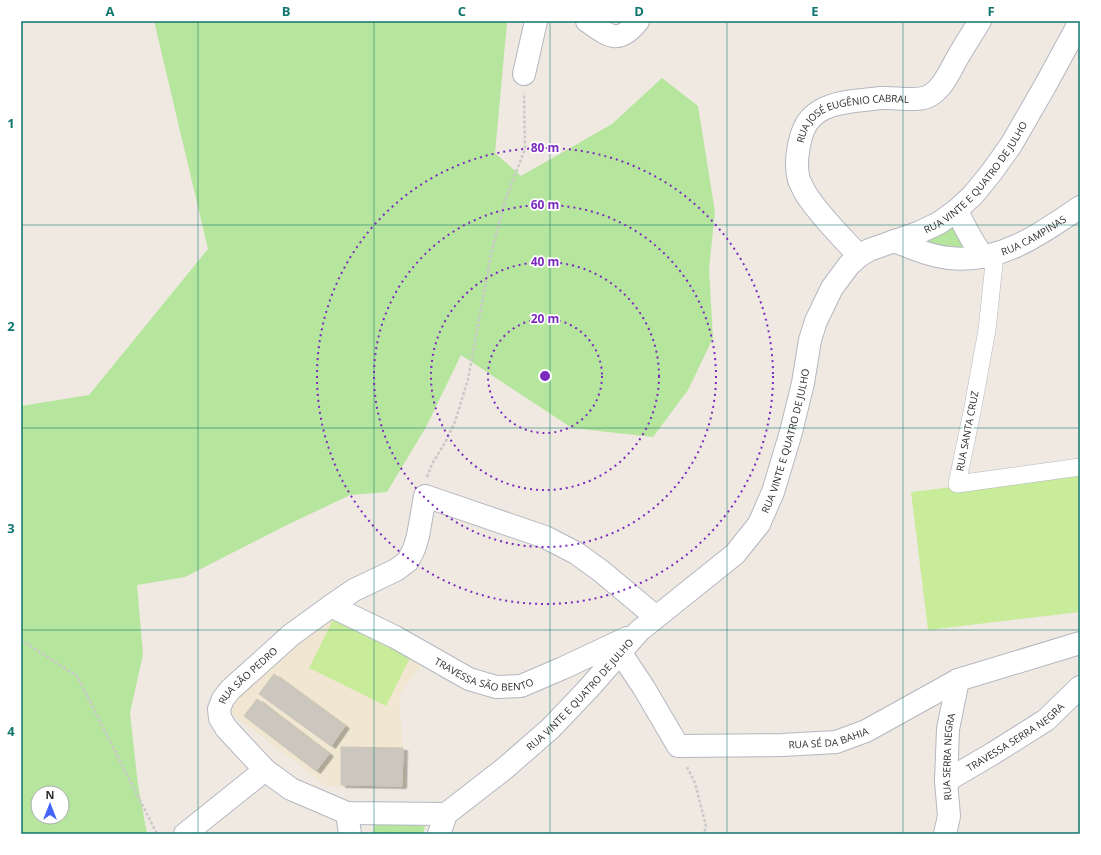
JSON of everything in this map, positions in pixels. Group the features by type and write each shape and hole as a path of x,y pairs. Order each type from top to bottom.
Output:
{"street":[{"path":"524,74 536,21"},
{"path":"587,21 613,37 623,35 638,21"},
{"name":"RUA JOSÉ EUGÊNIO CABRAL","path":"859,256 814,206 799,181 797,168 798,154 807,121 824,108 838,104 882,98 923,98 930,95 944,81 980,21"},
{"name":"RUA VINTE E QUATRO DE JULHO","path":"442,824 551,728 589,688 617,648 735,554 759,524 773,492 791,432 803,382 810,340 816,321 832,288 849,265 859,256 869,250 930,227 957,210 973,195 1011,145 1045,86 1076,28 1078,21"},
{"name":"RUA CAMPINAS","path":"894,241 932,255 950,258 967,259 989,256 1030,240 1080,207"},
{"path":"957,210 962,224 968,234 989,256"},
{"name":"RUA SANTA CRUZ","path":"989,256 986,330 972,412 956,484 1080,467"},
{"path":"425,496 545,537 576,553 601,571 656,617"},
{"name":"RUA SÃO PEDRO","path":"425,496 418,536 408,561 396,570 354,590 291,635 230,690 223,699 219,708 220,718 226,728 265,770 291,788 347,813 442,824"},
{"name":"TRAVESSA SÃO BENTO","path":"331,606 395,637 469,679 496,687 521,686 617,648"},
{"name":"RUA SÉ DA BAHIA","path":"678,746 782,745 836,742 866,731 958,680 1080,643"},
{"path":"617,648 644,688 678,746"},
{"name":"RUA SERRA NEGRA","path":"945,834 949,816 946,781 948,729 958,680"},
{"name":"TRAVESSA SERRA NEGRA","path":"946,781 1046,720 1080,687"},
{"path":"185,834 265,770"},
{"path":"347,813 350,834"}],"path":[{"path":"425,496 428,471 446,441 455,422 462,399 472,357 491,254 505,201 525,149 524,74"},
{"path":"21,640 76,676 157,834"},
{"path":"678,746 695,783 706,826 704,834"}],"shaded area":[{"path":"339,615 419,655 420,667 399,695 406,788 327,786 224,708 300,634"}],"green space":[{"path":"154,21 505,21 507,23 495,153 521,176 612,124 662,78 698,106 715,212 709,269 713,338 688,390 653,437 572,428 461,355 426,427 387,492 350,495 185,577 137,585 143,654 130,713 138,785 147,834 21,834 21,406 89,395 208,249"},
{"path":"953,218 974,250 934,245 921,240"},
{"path":"1080,472 1080,612 928,630 911,492"},
{"path":"333,620 410,658 386,706 309,668"},
{"path":"376,819 425,826 423,834 373,834"}],"building":[{"path":"274,674 345,726 331,746 259,694"},
{"path":"257,699 329,754 316,771 244,716"},
{"path":"341,747 403,748 402,786 341,785"}]}
